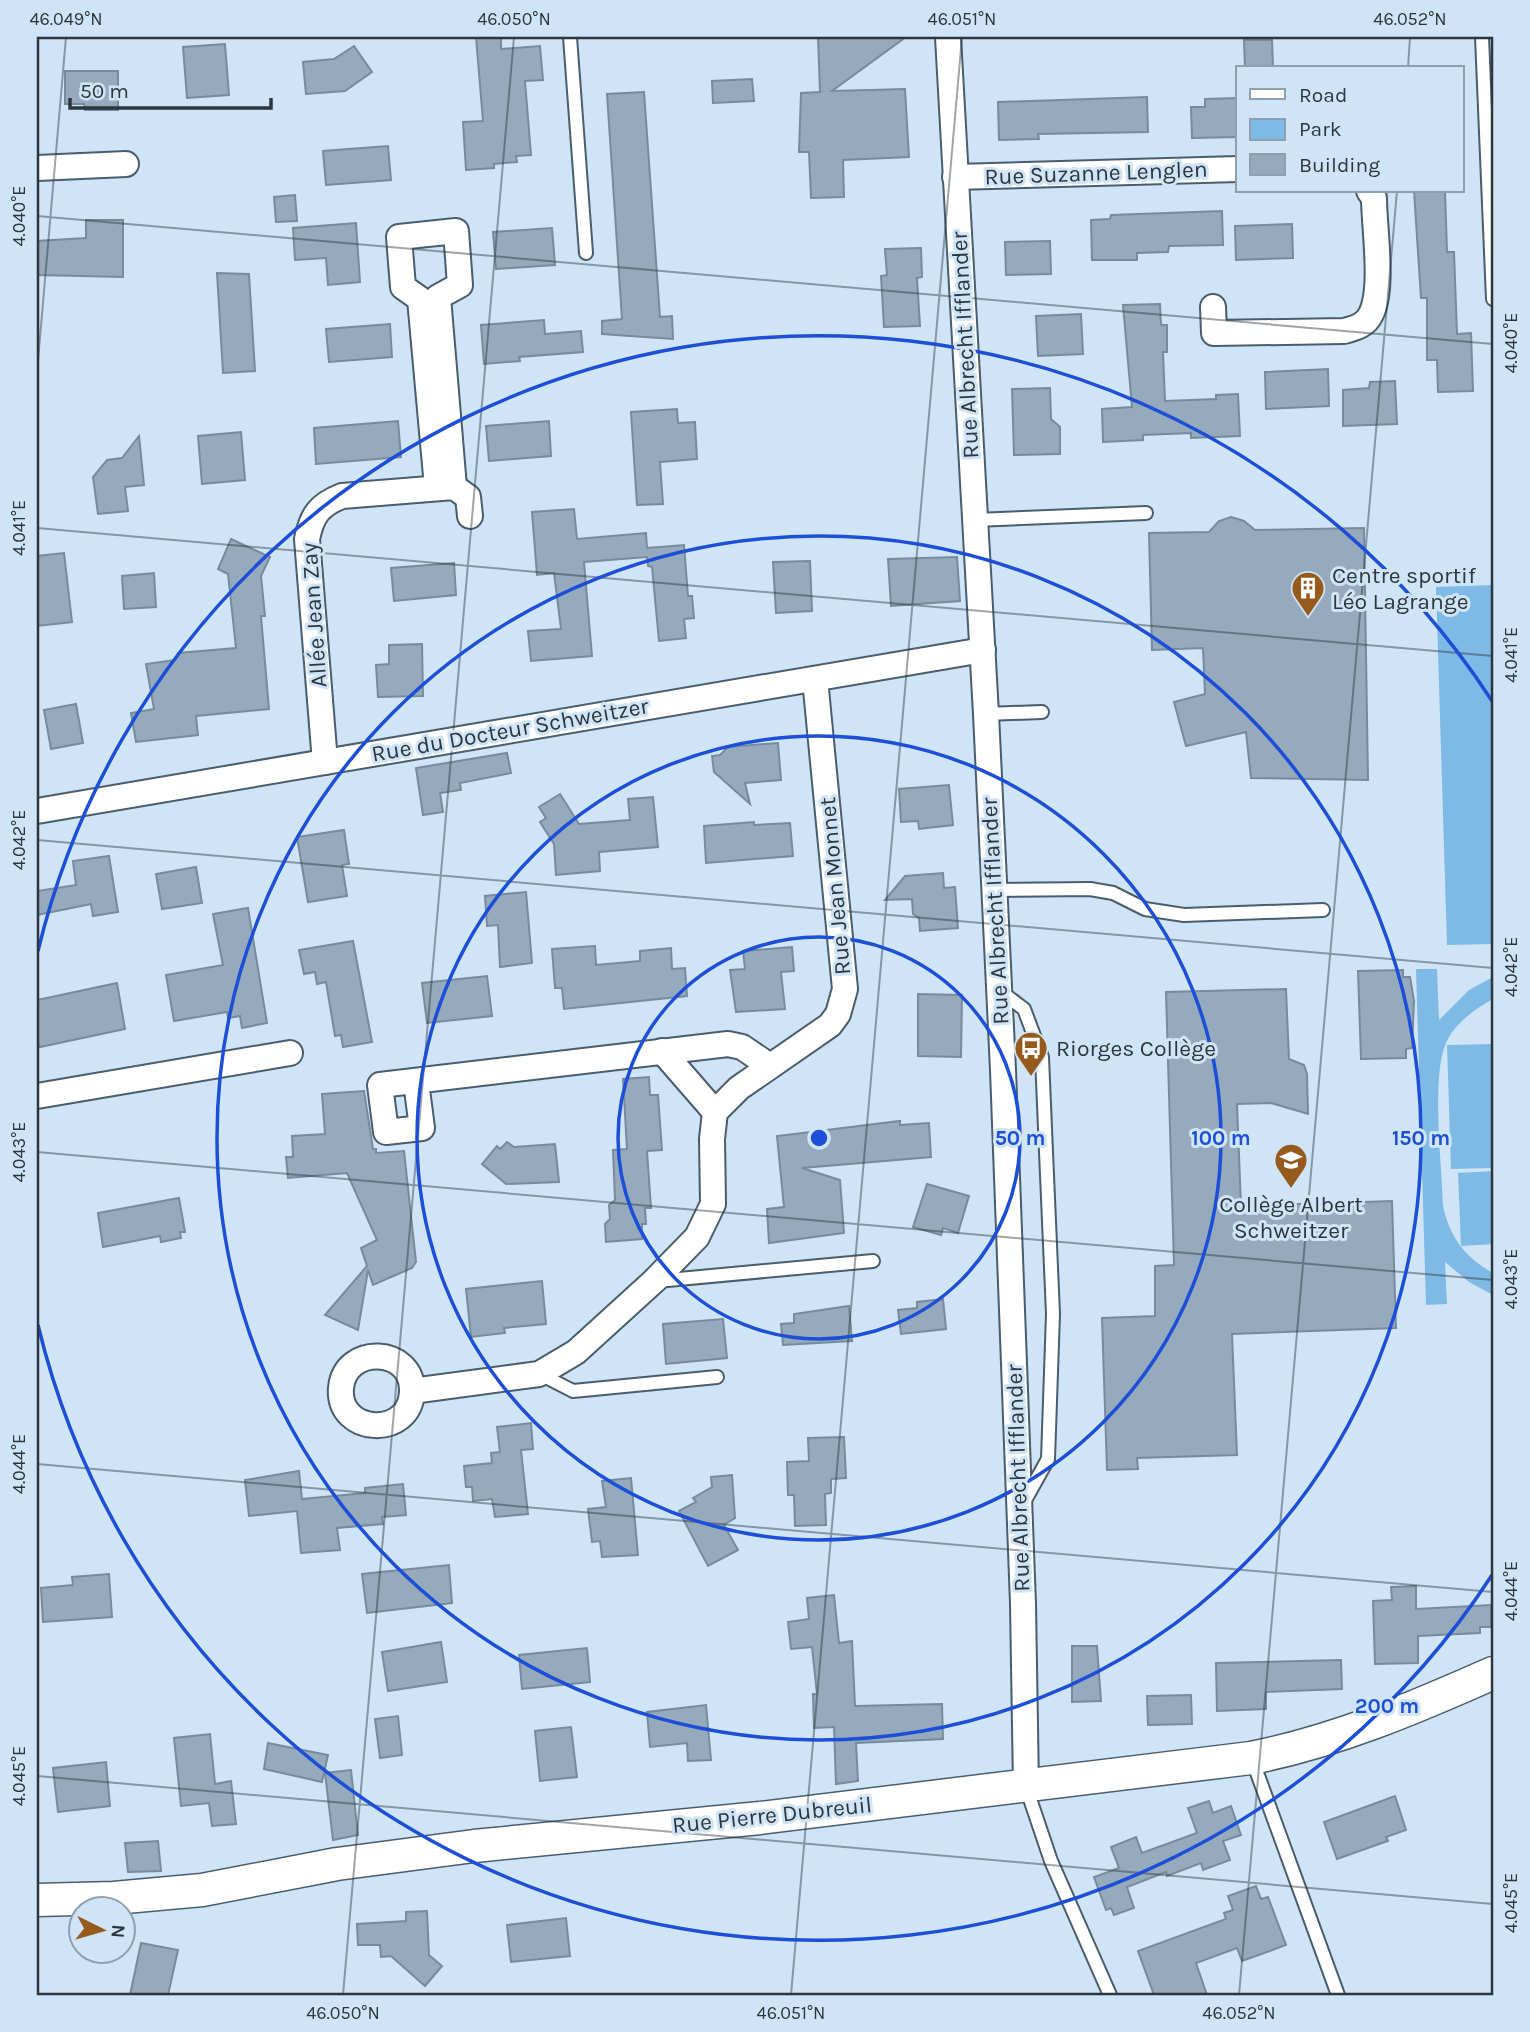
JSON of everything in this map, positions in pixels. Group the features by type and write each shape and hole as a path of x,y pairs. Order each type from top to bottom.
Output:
{"street":[{"name":"Rue Albrecht Ifflander","path":"948,37 994,890 1020,1508 1026,1787"},
{"path":"37,169 126,164"},
{"name":"Rue Suzanne Lenglen","path":"954,177 1236,169"},
{"path":"1213,307 1214,333 1344,331 1360,327 1370,316 1376,299 1374,198 1370,192"},
{"path":"429,298 445,487 468,497 470,516"},
{"name":"Allée Jean Zay","path":"325,762 307,539 310,523 316,510 342,496 445,487"},
{"name":"Rue du Docteur Schweitzer","path":"37,811 983,650"},
{"name":"Rue Jean Monnet","path":"715,1112 740,1088 830,1025 844,1001 815,679"},
{"path":"416,1082 728,1044 742,1047 770,1066"},
{"path":"412,1391 539,1374 576,1352 654,1281 697,1237 713,1204 712,1139 715,1112 662,1051"},
{"path":"37,1096 290,1053"},
{"name":"Rue Pierre Dubreuil","path":"37,1900 114,1898 202,1890 337,1864 474,1846 760,1818 1251,1758 1310,1745 1369,1726 1493,1673"}],"lane":[{"path":"570,37 586,253"},
{"path":"1482,37 1493,299"},
{"path":"975,520 1146,513"},
{"path":"986,714 1042,712"},
{"path":"994,890 1090,889 1113,893 1146,909 1184,915 1323,910"},
{"path":"998,989 1024,1009 1042,1057 1053,1300 1048,1459 1020,1508"},
{"path":"654,1281 873,1261"},
{"path":"539,1374 573,1391 717,1377"},
{"path":"1251,1758 1338,1995"},
{"path":"1026,1787 1051,1861 1110,1995"}],"green space":[{"path":"1493,585 1493,944 1447,945 1436,587"},
{"path":"1416,969 1437,969 1439,1020 1469,990 1493,977 1493,999 1466,1017 1446,1043 1439,1077 1438,1099 1443,1206 1446,1217 1460,1246 1493,1273 1493,1295 1469,1282 1445,1262 1447,1304 1426,1305"},
{"path":"1493,1044 1493,1168 1451,1169 1447,1045"},
{"path":"1493,1171 1493,1244 1461,1246 1458,1173"}],"building":[{"path":"476,37 501,37 501,49 540,46 543,80 525,81 531,155 516,156 517,162 494,164 494,168 466,170 463,122 483,121"},
{"path":"818,37 906,37 832,91 905,89 909,157 843,160 844,197 811,198 809,152 799,152 801,93 820,92"},
{"path":"1244,40 1272,40 1273,66 1245,66"},
{"path":"225,44 229,95 187,98 183,47"},
{"path":"354,46 372,72 345,91 306,94 303,62 334,59"},
{"path":"65,71 118,71 118,110 85,110 84,104 65,104"},
{"path":"752,79 754,101 713,103 712,81"},
{"path":"644,92 660,317 672,316 673,339 602,334 602,321 622,319 607,94"},
{"path":"1147,97 1148,132 1038,134 1039,139 999,140 998,102"},
{"path":"1236,98 1236,137 1192,138 1191,107 1205,107 1205,99"},
{"path":"388,146 391,180 326,185 323,151"},
{"path":"1414,192 1445,192 1447,252 1454,252 1457,334 1471,333 1473,391 1438,392 1437,360 1427,360 1427,298 1421,298"},
{"path":"295,195 297,221 276,222 274,197"},
{"path":"1222,211 1223,245 1169,246 1168,252 1137,253 1137,260 1092,260 1091,220 1110,219 1111,215"},
{"path":"86,220 123,220 123,277 37,275 37,241 86,238"},
{"path":"356,223 360,282 328,285 326,258 295,260 293,228"},
{"path":"1292,224 1293,258 1236,260 1235,226"},
{"path":"552,228 555,265 496,269 493,232"},
{"path":"1050,241 1051,274 1006,275 1005,242"},
{"path":"921,248 922,277 917,278 920,326 884,327 881,276 887,275 885,249"},
{"path":"217,273 249,274 255,371 223,373"},
{"path":"1160,304 1161,325 1167,325 1167,352 1163,352 1165,401 1216,399 1216,395 1238,394 1240,436 1191,438 1191,433 1143,435 1143,440 1103,442 1102,409 1132,407 1123,305"},
{"path":"1081,314 1083,354 1038,356 1036,316"},
{"path":"544,320 545,334 581,331 583,352 519,357 520,361 484,364 481,325"},
{"path":"390,324 392,357 329,362 326,329"},
{"path":"1328,369 1329,406 1266,409 1265,372"},
{"path":"1395,381 1397,424 1343,426 1343,390 1369,388 1370,382"},
{"path":"1050,388 1051,419 1060,427 1060,454 1014,455 1012,389"},
{"path":"677,409 678,423 695,422 697,459 660,462 663,504 637,505 631,412"},
{"path":"398,421 401,457 316,464 314,428"},
{"path":"549,421 551,456 489,461 486,426"},
{"path":"241,432 245,480 202,484 198,436"},
{"path":"139,436 144,485 125,487 128,511 98,514 93,477 107,460 122,458"},
{"path":"574,509 577,539 646,533 647,548 684,545 688,596 692,596 694,618 684,619 686,638 659,641 652,567 648,566 647,557 584,562 592,656 531,661 528,631 561,629 554,573 537,575 532,512"},
{"path":"1231,517 1244,521 1255,530 1364,528 1368,780 1251,778 1246,732 1186,746 1174,702 1205,694 1203,648 1152,650 1149,533 1209,532 1219,521"},
{"path":"231,539 270,557 261,576 265,616 261,616 269,709 196,716 198,735 136,742 131,713 154,709 146,664 175,660 178,653 236,648 228,574 218,569"},
{"path":"64,553 72,622 37,626 37,556"},
{"path":"957,557 960,601 891,606 888,559"},
{"path":"810,561 812,611 776,613 773,562"},
{"path":"454,563 456,595 394,601 391,568"},
{"path":"154,573 156,607 124,609 122,576"},
{"path":"422,644 423,696 378,697 376,665 389,664 389,645"},
{"path":"76,704 83,743 51,749 44,710"},
{"path":"778,743 781,780 745,783 750,804 714,772 712,756 720,755 728,747"},
{"path":"507,753 511,773 460,783 461,790 440,793 443,812 423,815 416,768"},
{"path":"949,785 953,825 919,829 918,821 901,822 899,789"},
{"path":"560,794 579,824 630,820 628,799 653,797 658,847 599,852 600,871 556,875 554,844 540,822 546,818 539,807"},
{"path":"754,822 754,825 790,823 793,856 706,863 704,826"},
{"path":"344,830 349,864 342,865 347,896 308,902 297,837"},
{"path":"109,856 118,912 93,916 91,904 37,915 37,891 76,885 73,861"},
{"path":"196,867 202,903 162,909 156,874"},
{"path":"943,873 944,888 955,887 958,928 920,931 919,918 913,914 912,899 885,900 905,876"},
{"path":"526,892 532,963 500,967 498,925 487,926 485,896"},
{"path":"248,908 267,1023 242,1028 240,1016 228,1018 227,1012 174,1021 166,975 223,965 213,914"},
{"path":"353,941 372,1042 343,1047 341,1035 335,1036 326,982 317,984 315,972 304,974 299,950"},
{"path":"595,946 596,965 640,961 640,951 671,948 672,969 685,968 687,996 564,1009 562,988 555,988 552,949"},
{"path":"792,947 794,971 781,972 785,1009 736,1012 730,970 745,969 743,951"},
{"path":"1403,970 1403,977 1410,977 1414,1001 1412,1048 1406,1049 1406,1058 1361,1059 1358,971"},
{"path":"487,976 492,1016 427,1023 422,983"},
{"path":"117,983 125,1029 40,1047 37,1041 37,1000"},
{"path":"1286,989 1289,1059 1304,1065 1307,1074 1308,1114 1271,1103 1237,1104 1241,1206 1392,1201 1396,1328 1232,1334 1237,1455 1137,1458 1138,1469 1107,1470 1102,1318 1155,1316 1155,1266 1174,1265 1166,992"},
{"path":"918,994 962,995 961,1057 918,1056"},
{"path":"649,1077 650,1095 658,1095 662,1150 647,1151 651,1208 645,1208 646,1224 642,1224 642,1239 606,1242 605,1224 610,1219 609,1205 615,1200 613,1150 627,1149 623,1079"},
{"path":"364,1091 373,1149 376,1149 376,1153 404,1151 416,1262 412,1268 373,1285 368,1270 358,1330 325,1315 367,1266 361,1248 377,1240 347,1173 288,1178 286,1157 293,1157 292,1136 325,1134 322,1094"},
{"path":"900,1121 900,1125 929,1123 931,1157 802,1168 840,1180 844,1233 769,1243 767,1209 784,1207 777,1136"},
{"path":"507,1142 514,1147 555,1144 559,1182 506,1184 482,1164 497,1146 500,1149"},
{"path":"927,1184 969,1196 958,1233 943,1228 941,1235 913,1227"},
{"path":"179,1198 185,1232 180,1232 181,1238 161,1242 160,1236 103,1247 98,1213"},
{"path":"542,1281 546,1324 504,1328 505,1333 471,1337 466,1289"},
{"path":"943,1299 946,1329 901,1334 898,1310 917,1308 917,1302"},
{"path":"849,1306 852,1341 783,1345 781,1324 794,1323 794,1314"},
{"path":"723,1319 727,1358 666,1364 663,1324"},
{"path":"531,1423 533,1449 521,1450 528,1514 495,1517 492,1499 473,1501 472,1487 466,1487 464,1466 492,1463 491,1453 500,1452 497,1427"},
{"path":"844,1437 846,1478 831,1479 831,1493 825,1494 826,1525 795,1526 794,1495 788,1495 787,1462 809,1461 808,1438"},
{"path":"299,1471 302,1499 365,1493 365,1488 403,1484 406,1515 382,1517 383,1524 337,1528 340,1550 301,1553 297,1511 249,1516 245,1480"},
{"path":"732,1475 735,1518 724,1525 738,1550 708,1566 679,1511 696,1502 693,1498 712,1487 711,1477"},
{"path":"631,1478 638,1555 602,1557 600,1541 592,1542 588,1509 606,1507 602,1481"},
{"path":"449,1565 452,1603 367,1613 362,1574"},
{"path":"109,1574 112,1617 43,1622 41,1588 73,1585 72,1577"},
{"path":"1416,1586 1416,1609 1491,1605 1491,1627 1480,1627 1480,1633 1418,1636 1418,1663 1375,1664 1373,1601 1392,1600 1391,1587"},
{"path":"834,1595 839,1643 852,1641 855,1706 942,1704 943,1739 856,1743 858,1781 836,1784 834,1727 814,1728 813,1694 817,1694 812,1647 791,1649 788,1622 809,1619 807,1598"},
{"path":"441,1642 447,1682 388,1691 382,1652"},
{"path":"1072,1646 1097,1646 1101,1701 1072,1702"},
{"path":"587,1648 590,1682 522,1689 519,1655"},
{"path":"1341,1660 1342,1689 1266,1692 1266,1709 1217,1711 1216,1663"},
{"path":"1191,1695 1192,1724 1148,1725 1147,1696"},
{"path":"706,1705 711,1760 688,1761 687,1743 650,1747 647,1712"},
{"path":"398,1716 402,1755 380,1758 375,1719"},
{"path":"571,1727 577,1777 540,1781 535,1731"},
{"path":"210,1734 215,1784 231,1781 236,1824 212,1826 209,1803 181,1806 174,1738"},
{"path":"268,1743 328,1755 322,1782 264,1769"},
{"path":"106,1762 110,1806 58,1812 53,1768"},
{"path":"351,1770 358,1835 333,1840 325,1773"},
{"path":"1395,1796 1406,1830 1386,1837 1388,1841 1337,1859 1324,1822"},
{"path":"1209,1801 1213,1813 1231,1806 1241,1835 1223,1841 1230,1860 1203,1870 1201,1863 1167,1876 1166,1872 1127,1887 1134,1908 1114,1915 1111,1908 1106,1910 1094,1877 1119,1868 1111,1847 1136,1837 1142,1853 1197,1833 1188,1808"},
{"path":"158,1841 161,1871 128,1872 125,1843"},
{"path":"1256,1886 1261,1899 1268,1897 1286,1945 1242,1961 1237,1948 1196,1963 1207,1995 1154,1995 1138,1951 1226,1919 1224,1913 1233,1910 1228,1896"},
{"path":"427,1911 429,1955 442,1966 425,1986 391,1956 381,1957 380,1945 358,1945 357,1924 406,1921 406,1912"},
{"path":"566,1918 570,1956 511,1962 507,1925"},
{"path":"141,1943 178,1950 168,1995 130,1995"}],"place":[{"name":"Centre sportif Léo Lagrange","path":"1308,618"},
{"name":"Riorges Collège","path":"1031,1078"},
{"name":"Collège Albert Schweitzer","path":"1291,1190"}]}
